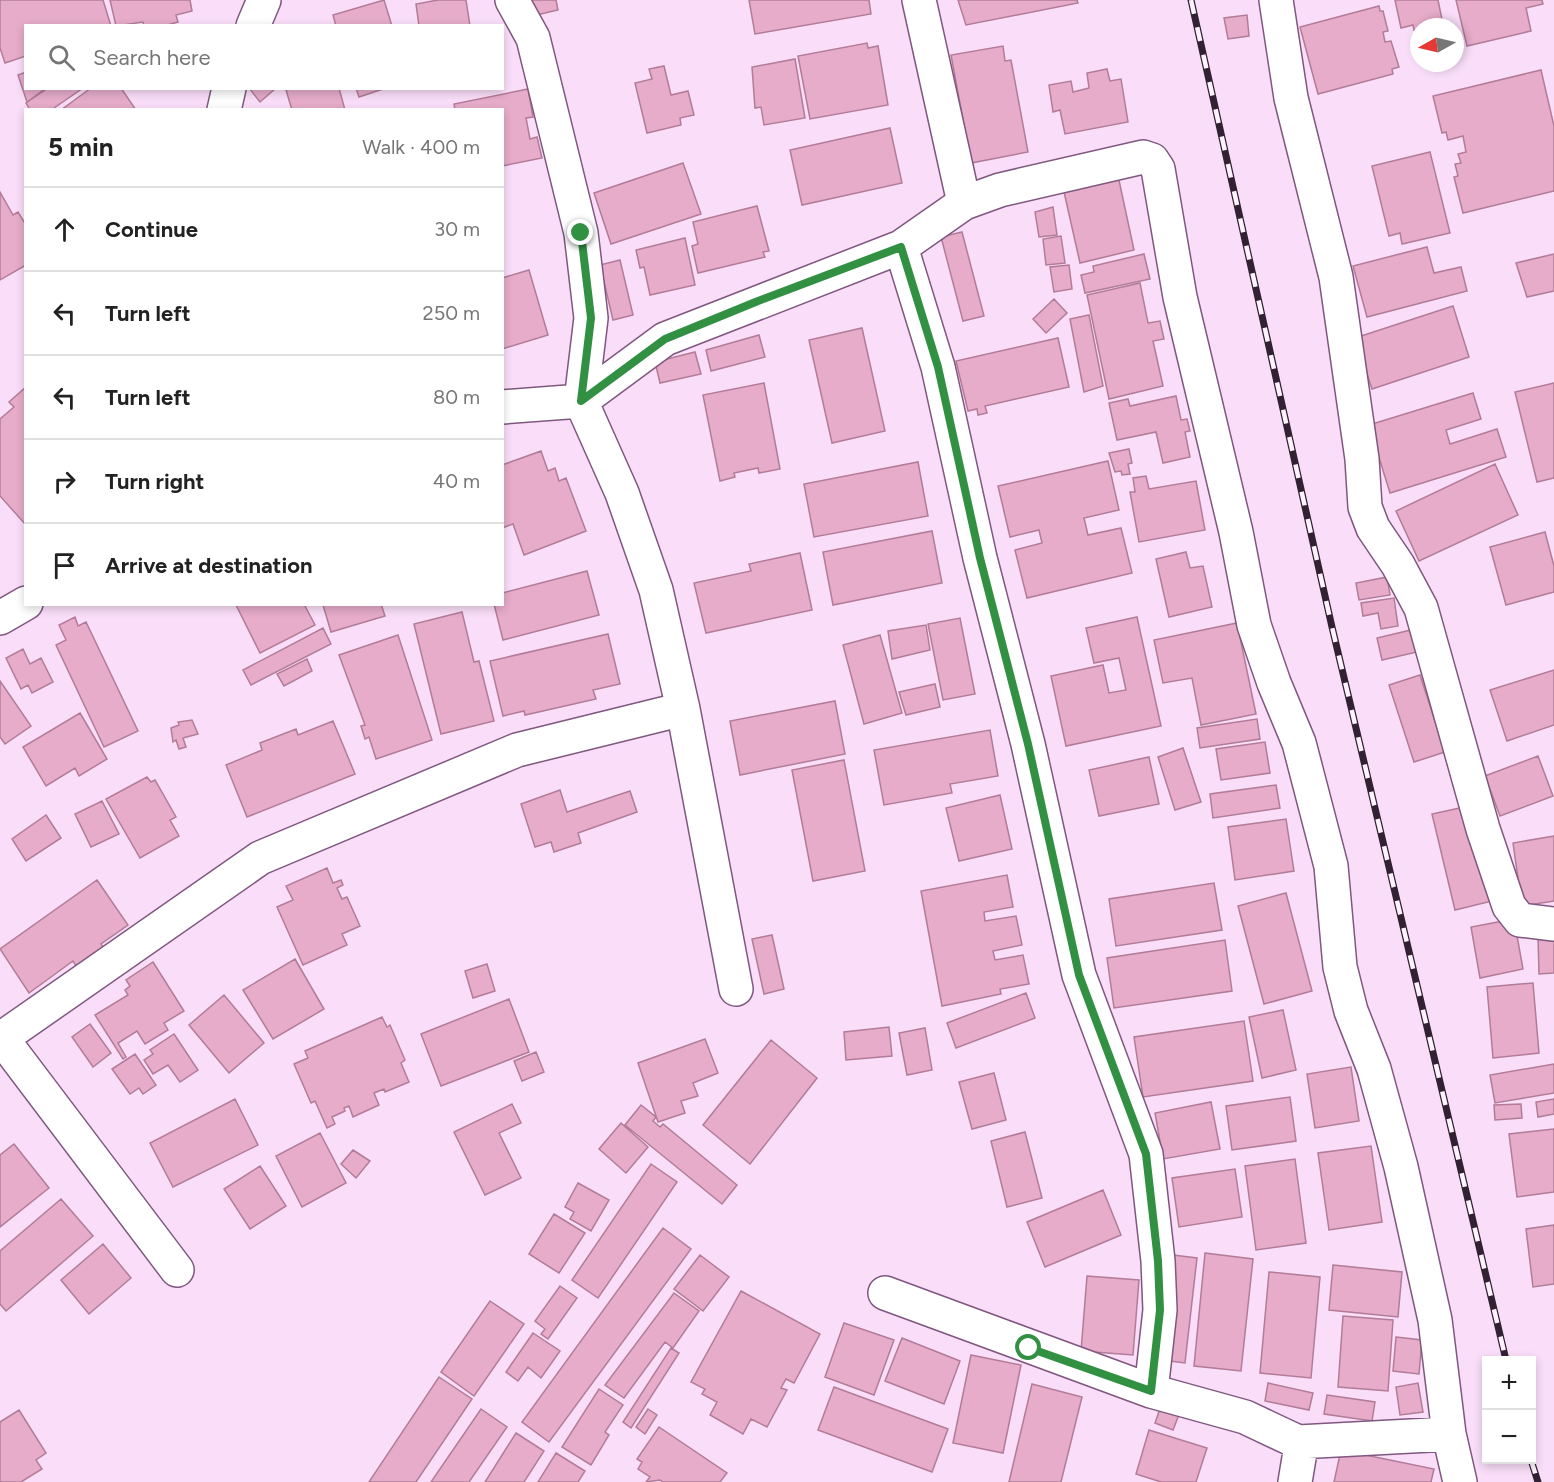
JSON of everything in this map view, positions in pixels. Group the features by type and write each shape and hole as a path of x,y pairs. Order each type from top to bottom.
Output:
{"street":[{"path":"254,24 264,0"},
{"path":"512,0 533,38 581,233 591,318 581,401 622,494 656,590 683,709 736,989"},
{"path":"919,0 964,203"},
{"path":"1276,0 1291,98 1336,277 1368,517 1421,608 1483,829 1509,906 1520,920 1554,924"},
{"path":"224,108 229,90"},
{"path":"504,407 581,401 665,339 901,247 964,203 1000,190 1143,157 1152,160 1158,169 1180,297 1236,532 1254,625 1274,683 1299,743 1331,866 1340,967 1351,1011 1374,1069 1401,1167 1435,1320 1449,1434 1460,1482"},
{"path":"901,247 938,367 980,558 1028,744 1079,975 1146,1154 1158,1261 1160,1310 1151,1391"},
{"path":"0,618 24,604"},
{"path":"177,1270 1,1037 260,858 517,750 683,709"},
{"path":"885,1293 1151,1391 1245,1417 1298,1442 1449,1434"},
{"path":"1296,1482 1300,1452 1298,1442"}],"building":[{"path":"0,0 103,0 110,24 24,24 24,57 5,63 0,48"},
{"path":"110,0 190,0 192,11 176,15 178,22 116,24"},
{"path":"384,0 391,24 335,24 333,15"},
{"path":"438,0 466,0 470,24 419,24 416,4"},
{"path":"529,0 556,0 558,10 532,16"},
{"path":"749,0 869,0 871,14 755,34"},
{"path":"958,0 1077,0 1078,3 966,25"},
{"path":"1395,0 1438,0 1442,18 1410,18 1410,26 1401,28"},
{"path":"1456,0 1542,0 1543,4 1526,8 1531,31 1467,46 1464,18 1460,18"},
{"path":"1379,6 1380,11 1383,11 1388,31 1383,32 1385,42 1391,41 1399,67 1392,69 1393,74 1318,94 1300,27"},
{"path":"1247,15 1249,36 1228,39 1224,18"},
{"path":"867,43 868,48 878,46 888,105 810,119 798,56"},
{"path":"1003,46 1005,61 1011,60 1028,152 971,163 951,55"},
{"path":"795,59 805,118 764,125 761,107 755,108 752,67"},
{"path":"664,66 671,95 688,91 694,115 680,118 681,125 647,133 635,83 652,79 649,69"},
{"path":"1107,69 1110,81 1121,79 1128,122 1065,134 1060,110 1053,112 1049,85 1071,81 1073,92 1089,88 1087,73"},
{"path":"1541,70 1554,126 1554,191 1463,213 1454,177 1458,176 1455,164 1461,163 1458,154 1466,152 1463,136 1448,140 1446,132 1442,133 1433,96"},
{"path":"24,73 24,90 43,90 27,102 18,75"},
{"path":"528,89 533,117 526,118 530,139 537,137 542,158 504,166 504,108 455,108 454,104"},
{"path":"45,90 80,90 54,108 29,108 26,103"},
{"path":"88,90 122,90 135,108 64,108"},
{"path":"251,90 274,90 260,102"},
{"path":"286,90 340,90 344,108 291,108"},
{"path":"357,90 380,90 359,97"},
{"path":"890,128 902,183 802,205 790,150"},
{"path":"1430,152 1450,233 1402,244 1400,233 1389,236 1372,166"},
{"path":"683,163 701,214 611,244 594,193"},
{"path":"1117,171 1134,250 1080,263 1062,183"},
{"path":"0,192 13,215 18,212 24,222 24,266 0,280"},
{"path":"757,206 769,251 763,252 765,257 698,273 692,246 698,244 693,222"},
{"path":"1053,207 1057,235 1039,237 1035,212"},
{"path":"962,232 984,316 963,321 941,237"},
{"path":"1061,236 1065,263 1046,265 1043,239"},
{"path":"685,238 695,285 650,295 644,267 640,268 636,250"},
{"path":"1427,247 1434,273 1461,267 1467,291 1367,317 1353,266"},
{"path":"1144,254 1150,279 1085,293 1081,275 1094,272 1093,266"},
{"path":"1554,254 1554,291 1527,297 1516,263"},
{"path":"620,260 633,315 613,320 600,265"},
{"path":"1069,265 1072,289 1054,292 1050,267"},
{"path":"529,270 548,335 504,348 504,277"},
{"path":"1140,283 1148,323 1160,321 1164,339 1153,341 1163,386 1109,399 1087,295"},
{"path":"1054,299 1067,313 1046,333 1033,319"},
{"path":"1453,306 1469,357 1372,389 1355,338"},
{"path":"1089,315 1103,386 1084,392 1070,319"},
{"path":"862,328 885,431 832,443 809,340"},
{"path":"759,335 765,357 711,371 706,350"},
{"path":"1058,338 1069,387 985,406 987,413 978,415 977,409 968,411 956,361"},
{"path":"695,352 701,374 660,383 655,362"},
{"path":"764,383 780,469 759,473 758,468 734,473 735,477 720,481 703,395"},
{"path":"1554,383 1554,478 1537,482 1515,392"},
{"path":"24,389 24,523 0,496 0,419 14,407 9,402"},
{"path":"1473,393 1481,419 1446,430 1450,444 1497,429 1506,457 1390,493 1369,425"},
{"path":"1176,396 1181,420 1187,419 1190,431 1185,432 1190,457 1163,463 1156,432 1117,440 1109,403 1128,399 1130,406"},
{"path":"1129,449 1132,463 1128,464 1130,474 1122,475 1121,471 1115,472 1109,453"},
{"path":"541,451 548,471 555,468 559,481 566,478 586,531 524,555 513,524 504,527 504,464"},
{"path":"1108,461 1119,510 1084,518 1088,535 1121,528 1132,573 1027,598 1015,550 1042,543 1039,530 1010,537 998,486"},
{"path":"918,462 928,516 814,537 804,484"},
{"path":"1495,464 1518,515 1419,561 1396,511"},
{"path":"1146,476 1149,489 1196,481 1205,530 1139,542 1130,492 1135,492 1133,478"},
{"path":"932,531 942,583 833,605 823,552"},
{"path":"1545,532 1554,566 1554,592 1506,605 1490,547"},
{"path":"1186,552 1190,568 1203,566 1212,607 1169,617 1156,559"},
{"path":"800,553 812,610 706,633 694,583 751,571 749,564"},
{"path":"587,571 599,615 503,640 494,606 504,606 504,592"},
{"path":"1387,577 1390,595 1359,600 1356,583"},
{"path":"1394,598 1398,626 1381,629 1378,613 1363,616 1361,603"},
{"path":"236,606 305,606 315,625 260,653"},
{"path":"323,606 382,606 385,616 331,632"},
{"path":"462,612 474,662 479,661 494,721 441,734 414,624"},
{"path":"75,617 78,626 86,622 138,731 104,747 56,645 66,640 59,625"},
{"path":"1137,617 1161,726 1066,746 1051,676 1103,665 1109,693 1126,690 1119,658 1094,663 1086,628"},
{"path":"960,618 975,694 943,700 928,624"},
{"path":"1237,623 1256,714 1201,725 1192,678 1163,683 1154,640"},
{"path":"926,625 930,650 892,659 888,631"},
{"path":"323,628 331,644 251,685 243,670"},
{"path":"1411,630 1417,652 1382,660 1377,638"},
{"path":"608,634 620,684 593,690 596,699 525,715 524,711 503,716 490,661"},
{"path":"398,635 432,740 376,759 369,737 365,739 361,726 365,725 339,655"},
{"path":"880,635 902,713 864,724 843,645"},
{"path":"23,649 30,664 41,658 53,682 32,693 28,685 21,689 6,658"},
{"path":"307,659 312,671 284,686 277,674"},
{"path":"1554,670 1554,725 1507,741 1490,690"},
{"path":"1420,675 1445,752 1414,762 1389,685"},
{"path":"0,681 31,726 5,744 0,737"},
{"path":"935,684 940,707 906,715 899,692"},
{"path":"835,701 845,754 740,775 730,721"},
{"path":"80,713 107,759 79,776 75,768 46,786 23,747"},
{"path":"1257,719 1260,739 1200,748 1197,728"},
{"path":"192,720 198,734 183,738 186,747 179,749 176,740 173,742 171,728 179,725 178,722"},
{"path":"333,721 355,774 247,817 226,765 262,750 260,743 296,729 298,735"},
{"path":"990,730 998,776 950,784 952,793 884,805 874,750"},
{"path":"1265,742 1270,773 1221,780 1216,749"},
{"path":"1183,748 1201,802 1175,810 1158,757"},
{"path":"1538,756 1553,796 1500,816 1485,776"},
{"path":"1149,757 1159,804 1099,816 1089,770"},
{"path":"844,760 865,871 813,881 792,770"},
{"path":"147,777 151,782 155,780 176,817 170,820 179,836 140,858 106,799"},
{"path":"1276,785 1280,808 1213,818 1210,794"},
{"path":"560,790 567,812 630,791 637,812 578,833 581,843 554,852 551,842 535,847 521,804"},
{"path":"1000,795 1012,849 959,861 946,808"},
{"path":"102,801 119,834 91,847 75,814"},
{"path":"1469,806 1492,901 1455,910 1432,814"},
{"path":"46,815 61,838 26,861 12,839"},
{"path":"1286,819 1294,871 1235,880 1228,827"},
{"path":"1554,836 1554,901 1522,906 1513,843"},
{"path":"327,868 333,883 341,880 343,885 337,888 342,899 347,897 360,926 342,934 347,945 303,965 277,907 293,900 286,886"},
{"path":"1007,875 1013,907 984,912 985,921 1016,916 1022,945 993,951 995,960 1023,955 1029,984 1000,989 1001,994 942,1006 921,891"},
{"path":"97,880 128,925 101,944 105,950 78,969 73,961 29,993 0,949"},
{"path":"1214,883 1222,930 1116,946 1109,899"},
{"path":"1286,893 1312,991 1264,1004 1238,906"},
{"path":"1514,919 1523,969 1480,978 1471,927"},
{"path":"772,935 784,989 764,994 752,939"},
{"path":"1554,935 1554,973 1539,974 1538,936"},
{"path":"1225,940 1232,991 1114,1008 1107,958"},
{"path":"295,959 324,1009 273,1039 243,990"},
{"path":"153,962 184,1011 164,1023 168,1030 145,1044 137,1031 118,1043 126,1057 123,1059 95,1015 128,995 125,990 130,986 126,980"},
{"path":"487,964 495,991 473,998 465,971"},
{"path":"1533,983 1539,1053 1493,1058 1487,987"},
{"path":"1026,993 1035,1018 956,1048 947,1023"},
{"path":"224,995 264,1043 229,1073 189,1025"},
{"path":"509,999 529,1052 441,1086 421,1034"},
{"path":"1283,1010 1296,1070 1262,1078 1249,1017"},
{"path":"382,1017 387,1027 390,1025 405,1060 401,1063 409,1082 385,1092 384,1089 374,1093 379,1105 353,1117 349,1106 344,1108 345,1111 332,1117 335,1124 327,1128 315,1101 311,1103 294,1064 308,1058 305,1051"},
{"path":"1244,1021 1253,1081 1143,1097 1134,1037"},
{"path":"90,1024 111,1053 93,1067 72,1037"},
{"path":"889,1027 892,1056 846,1060 844,1032"},
{"path":"925,1028 932,1070 907,1075 899,1033"},
{"path":"174,1034 198,1070 180,1082 168,1065 153,1074 144,1060 153,1054 150,1050"},
{"path":"705,1039 718,1073 693,1083 698,1096 681,1101 685,1113 658,1122 638,1063"},
{"path":"771,1040 817,1078 750,1164 703,1125"},
{"path":"536,1052 544,1072 522,1081 514,1061"},
{"path":"135,1054 156,1085 143,1094 139,1088 130,1094 112,1069"},
{"path":"1554,1064 1554,1093 1495,1103 1490,1075"},
{"path":"1351,1067 1359,1121 1315,1128 1307,1074"},
{"path":"994,1073 1006,1120 972,1129 959,1082"},
{"path":"1290,1097 1296,1141 1232,1150 1226,1106"},
{"path":"235,1099 258,1145 173,1187 150,1143"},
{"path":"1554,1099 1554,1114 1538,1117 1536,1102"},
{"path":"1211,1102 1220,1149 1163,1159 1155,1113"},
{"path":"512,1104 521,1123 499,1133 521,1178 485,1195 454,1132"},
{"path":"1521,1104 1522,1118 1495,1120 1494,1105"},
{"path":"641,1105 656,1117 653,1121 660,1127 663,1124 737,1185 722,1204 625,1125"},
{"path":"621,1123 648,1147 626,1173 599,1149"},
{"path":"1554,1129 1554,1192 1517,1197 1509,1134"},
{"path":"1025,1132 1042,1198 1007,1207 991,1141"},
{"path":"320,1133 346,1183 302,1207 276,1156"},
{"path":"14,1144 49,1188 0,1227 0,1155"},
{"path":"1371,1146 1382,1222 1329,1230 1318,1153"},
{"path":"353,1150 370,1161 356,1178 341,1164"},
{"path":"1295,1159 1306,1243 1256,1250 1245,1166"},
{"path":"651,1164 677,1182 598,1298 572,1280"},
{"path":"260,1166 286,1206 250,1229 224,1189"},
{"path":"1235,1169 1242,1217 1179,1227 1172,1178"},
{"path":"578,1183 609,1200 591,1231 570,1219 574,1212 565,1207"},
{"path":"1103,1190 1121,1235 1045,1267 1027,1222"},
{"path":"61,1199 93,1236 6,1311 0,1304 0,1251"},
{"path":"554,1214 585,1233 559,1273 529,1254"},
{"path":"1554,1225 1554,1284 1533,1287 1526,1229"},
{"path":"663,1228 691,1249 549,1442 522,1422"},
{"path":"103,1244 131,1278 89,1314 61,1280"},
{"path":"1205,1253 1253,1259 1241,1371 1194,1366"},
{"path":"700,1255 729,1277 703,1311 674,1289"},
{"path":"1173,1255 1197,1258 1185,1363 1162,1360"},
{"path":"1333,1265 1402,1272 1398,1317 1329,1310"},
{"path":"1269,1272 1320,1277 1311,1378 1260,1373"},
{"path":"1087,1276 1139,1280 1133,1355 1081,1351"},
{"path":"560,1286 577,1298 548,1339 541,1334 545,1329 535,1321"},
{"path":"741,1291 820,1334 794,1383 786,1379 781,1388 787,1390 767,1427 751,1419 743,1434 710,1415 717,1402 702,1394 705,1389 691,1382"},
{"path":"674,1293 699,1311 673,1348 665,1342 624,1398 605,1385"},
{"path":"490,1301 524,1324 474,1396 441,1372"},
{"path":"1343,1316 1393,1320 1388,1391 1338,1387"},
{"path":"844,1323 894,1340 874,1395 825,1377"},
{"path":"533,1333 560,1351 541,1378 528,1367 518,1381 506,1372"},
{"path":"1396,1337 1422,1340 1419,1374 1393,1371"},
{"path":"902,1338 960,1361 944,1404 885,1381"},
{"path":"671,1348 679,1353 631,1428 623,1422"},
{"path":"971,1355 1021,1365 1003,1453 953,1443"},
{"path":"439,1377 472,1399 416,1482 369,1482"},
{"path":"1268,1383 1313,1393 1309,1410 1265,1401"},
{"path":"1418,1383 1423,1412 1400,1415 1396,1387"},
{"path":"1032,1384 1082,1397 1061,1482 1009,1482"},
{"path":"834,1387 948,1429 932,1472 818,1430"},
{"path":"599,1389 623,1405 605,1432 609,1435 591,1465 562,1447"},
{"path":"1327,1395 1375,1402 1372,1421 1324,1414"},
{"path":"1163,1400 1182,1407 1173,1430 1155,1423"},
{"path":"481,1409 507,1427 469,1482 431,1482"},
{"path":"648,1409 657,1415 645,1434 636,1427"},
{"path":"19,1410 46,1453 36,1460 42,1469 21,1482 0,1482 0,1422"},
{"path":"659,1427 727,1473 720,1482 663,1482 660,1480 646,1482 650,1477 638,1469 642,1462 637,1459"},
{"path":"1149,1430 1207,1448 1196,1482 1161,1482 1136,1474"},
{"path":"516,1433 544,1451 524,1482 485,1482"},
{"path":"1341,1450 1434,1469 1431,1482 1334,1482"},
{"path":"556,1453 585,1471 578,1482 538,1482"}],"railway":[{"path":"1191,0 1332,627 1505,1356"},
{"path":"1532,1464 1538,1482"}],"route":[{"path":"581,233 591,318 581,401 665,339 901,247 938,367 980,558 1028,744 1079,975 1098,1031 1146,1154 1158,1261 1160,1310 1151,1391 1029,1348"}]}
